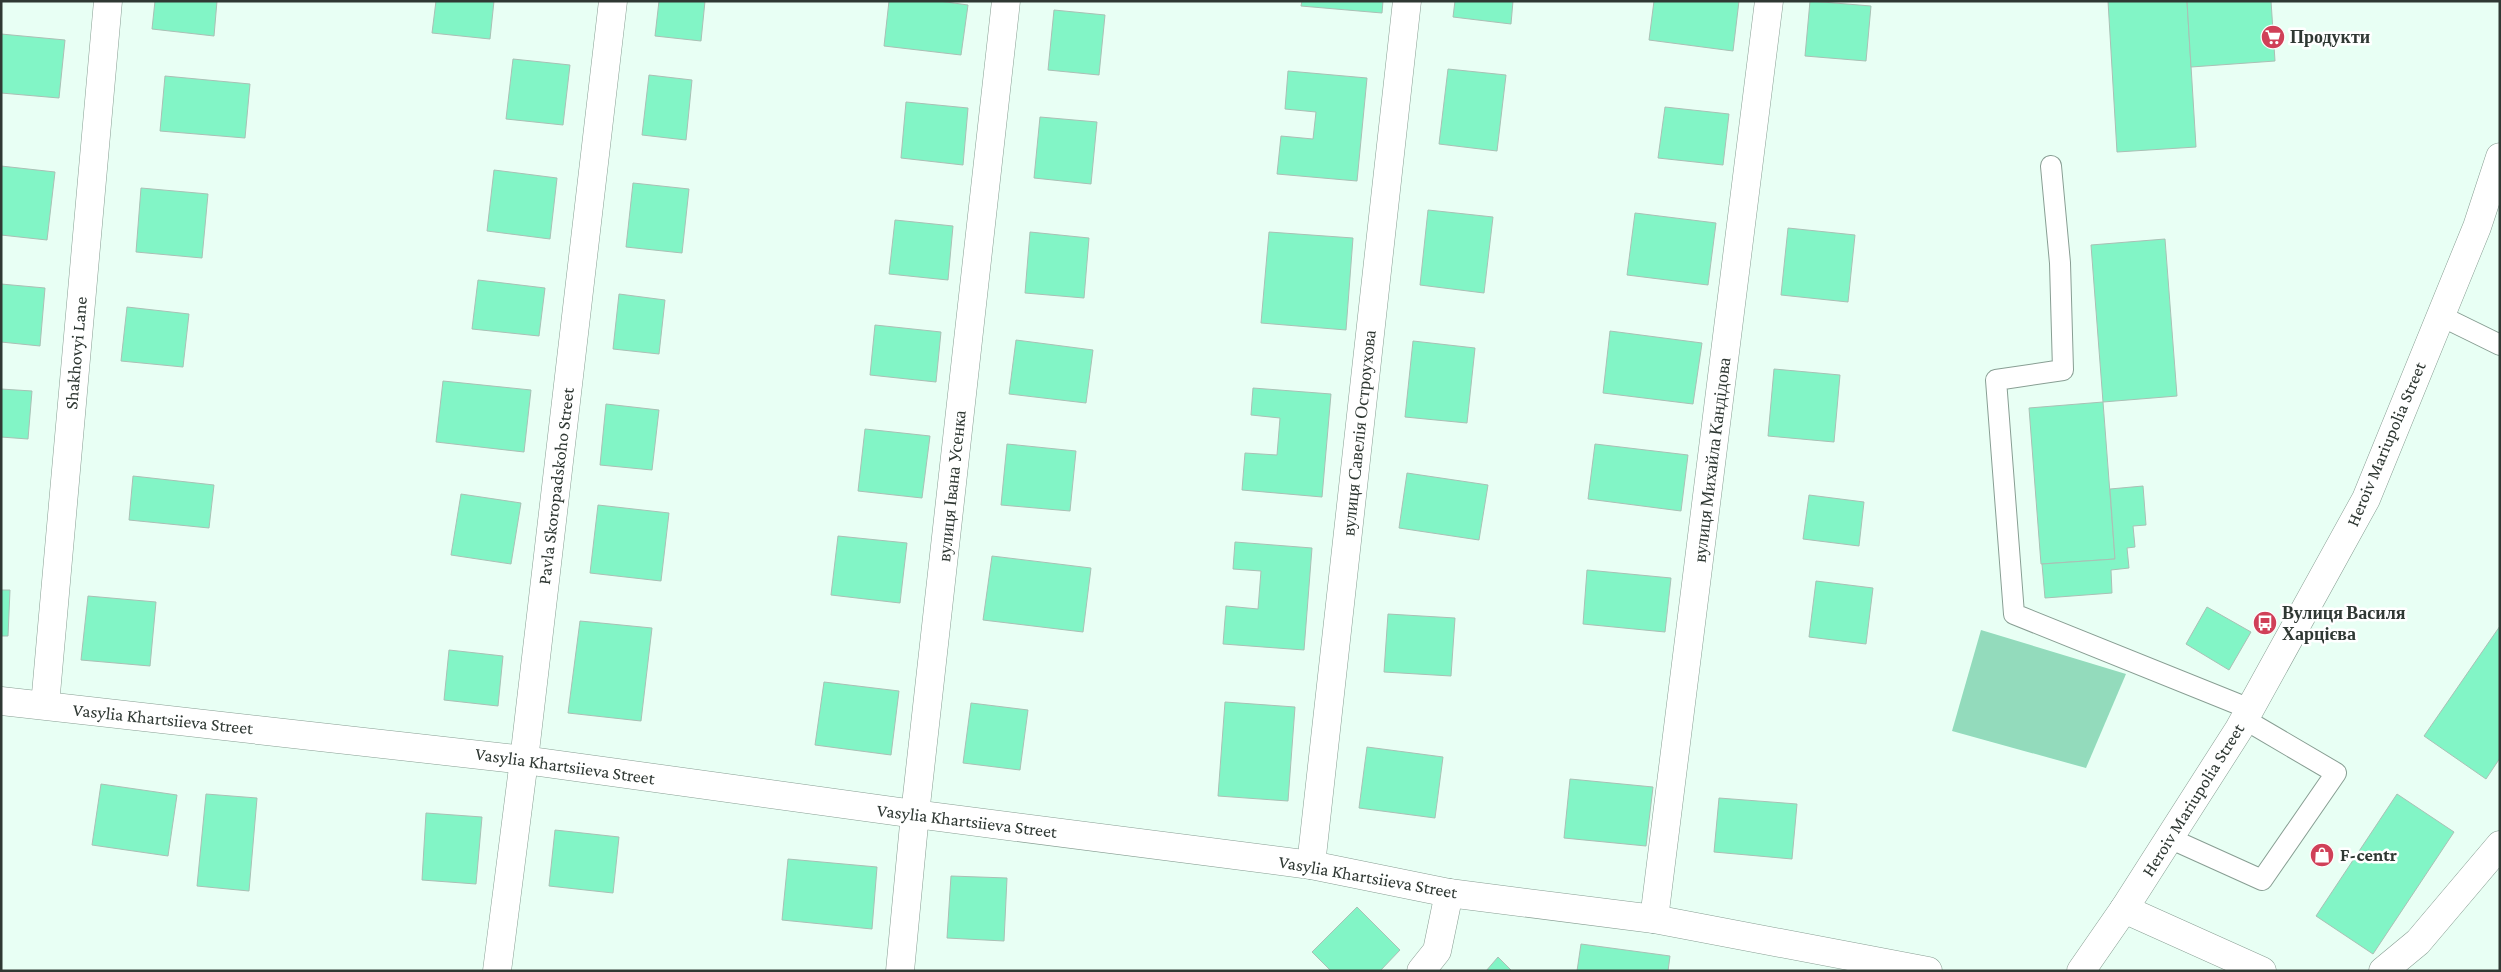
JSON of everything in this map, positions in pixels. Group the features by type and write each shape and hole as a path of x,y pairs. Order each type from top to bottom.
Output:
{"street":[{"name":"Shakhovyi Lane","path":"45,705 108,1"},
{"name":"Pavla Skoropadskoho Street","path":"497,971 524,760 613,1"},
{"name":"вулиця Івана Усенка","path":"900,971 915,814 1006,1"},
{"name":"вулиця Савелія Остроухова","path":"1311,865 1407,1"},
{"name":"вулиця Михайла Кандідова","path":"1654,919 1769,1"},
{"name":"Heroiv Mariupolia Street","path":"2081,971 2124,909 2247,714 2366,499 2477,227 2500,157"},
{"name":"Vasylia Khartsiieva Street","path":"1,701 524,760 915,814 1311,865 1449,893 1654,919 1922,970"},
{"path":"2383,971 2418,942 2500,845"},
{"path":"1421,971 1437,951 1449,893"},
{"path":"2124,909 2262,971"}],"lane":[{"path":"2051,166 2060,263 2063,370 1996,380 2014,614 2247,714 2336,772 2262,880 2169,838"},
{"path":"2441,316 2500,344"}],"green space":[{"path":"1981,630 2126,674 2086,768 1952,731"}],"building":[{"path":"155,1 217,1 214,36 152,29"},
{"path":"436,1 494,1 490,39 432,33"},
{"path":"659,1 705,1 701,41 655,36"},
{"path":"889,1 939,1 968,5 961,55 884,46"},
{"path":"1302,1 1383,1 1382,13 1301,6"},
{"path":"1455,1 1513,1 1511,24 1453,17"},
{"path":"1654,1 1739,1 1733,51 1649,40"},
{"path":"1810,1 1871,6 1866,61 1805,56"},
{"path":"2108,1 2187,1 2196,147 2117,152"},
{"path":"2187,1 2271,1 2275,61 2191,67"},
{"path":"1054,10 1105,15 1099,75 1048,70"},
{"path":"1,34 65,40 59,98 1,93"},
{"path":"513,59 570,65 563,125 506,119"},
{"path":"1448,69 1506,75 1497,151 1439,144"},
{"path":"1288,71 1367,78 1357,181 1277,174 1281,136 1313,139 1316,112 1285,109"},
{"path":"649,75 692,80 686,140 642,135"},
{"path":"165,76 250,84 245,138 160,131"},
{"path":"906,102 968,108 963,165 901,158"},
{"path":"1665,107 1729,114 1723,165 1658,158"},
{"path":"1040,117 1097,122 1091,184 1034,178"},
{"path":"1,166 55,172 47,240 1,235"},
{"path":"494,170 557,178 550,239 487,231"},
{"path":"633,183 689,189 682,253 626,247"},
{"path":"141,188 208,194 202,258 136,252"},
{"path":"1428,210 1493,217 1484,293 1420,285"},
{"path":"1635,213 1716,223 1708,285 1627,275"},
{"path":"895,220 953,226 948,280 889,274"},
{"path":"1788,228 1855,235 1848,302 1781,295"},
{"path":"1030,232 1089,238 1084,298 1025,293"},
{"path":"1269,232 1353,238 1346,330 1261,323"},
{"path":"2165,239 2177,396 2103,402 2091,245"},
{"path":"478,280 545,288 539,336 472,329"},
{"path":"1,284 45,288 40,346 1,342"},
{"path":"619,294 665,300 659,354 613,349"},
{"path":"127,307 189,314 183,367 121,361"},
{"path":"875,325 941,332 936,382 870,375"},
{"path":"1610,331 1702,343 1693,404 1603,393"},
{"path":"1016,340 1093,350 1086,403 1009,394"},
{"path":"1413,341 1475,348 1467,423 1405,417"},
{"path":"1774,369 1840,375 1834,442 1768,436"},
{"path":"443,381 531,390 524,452 436,442"},
{"path":"1253,388 1331,394 1322,497 1242,490 1245,453 1277,455 1280,418 1251,415"},
{"path":"1,389 32,391 28,439 1,437"},
{"path":"2103,402 2115,559 2041,564 2029,408"},
{"path":"606,404 659,410 652,470 600,465"},
{"path":"865,429 930,436 922,498 858,491"},
{"path":"1007,444 1076,451 1070,511 1001,505"},
{"path":"1595,444 1688,455 1681,511 1588,499"},
{"path":"1407,473 1488,485 1479,540 1399,528"},
{"path":"133,476 214,485 209,528 129,520"},
{"path":"2143,486 2146,525 2133,526 2135,547 2127,548 2129,568 2111,570 2112,593 2045,598 2042,564 2115,559 2110,489"},
{"path":"461,494 521,503 511,564 451,555"},
{"path":"1809,495 1864,502 1859,546 1803,539"},
{"path":"598,505 669,513 661,581 590,573"},
{"path":"838,536 907,543 900,603 831,595"},
{"path":"1235,542 1312,548 1304,650 1223,644 1226,606 1258,609 1261,571 1233,569"},
{"path":"992,556 1091,568 1083,632 983,620"},
{"path":"1587,570 1671,578 1665,632 1583,624"},
{"path":"1816,581 1873,588 1866,644 1809,637"},
{"path":"1,590 10,590 8,636 1,636"},
{"path":"88,596 156,602 150,666 81,660"},
{"path":"2207,607 2251,632 2229,670 2186,644"},
{"path":"1388,614 1455,618 1451,676 1384,672"},
{"path":"580,621 652,628 641,721 568,713"},
{"path":"2500,626 2500,758 2486,779 2424,736"},
{"path":"449,650 503,656 498,706 444,700"},
{"path":"824,682 899,691 891,755 815,745"},
{"path":"1225,702 1295,707 1288,801 1218,796"},
{"path":"971,703 1028,710 1020,770 963,763"},
{"path":"1367,747 1443,757 1435,818 1359,808"},
{"path":"1570,779 1653,787 1646,846 1564,838"},
{"path":"101,784 177,795 168,856 92,845"},
{"path":"206,794 257,798 249,891 197,886"},
{"path":"2397,794 2454,832 2373,954 2316,916"},
{"path":"1719,798 1797,804 1792,859 1714,852"},
{"path":"426,813 482,817 476,884 422,880"},
{"path":"555,830 619,837 613,893 549,886"},
{"path":"788,859 877,867 872,929 782,920"},
{"path":"951,876 1007,878 1004,941 947,938"},
{"path":"1357,907 1400,950 1380,971 1331,971 1312,952"},
{"path":"1581,944 1670,956 1668,971 1577,971"},
{"path":"1498,957 1512,971 1486,971"}],"place":[{"name":"Продукти","path":"2273,37"},
{"name":"Вулиця Василя Харцієва","path":"2265,623"},
{"name":"F-centr","path":"2322,855"}]}
